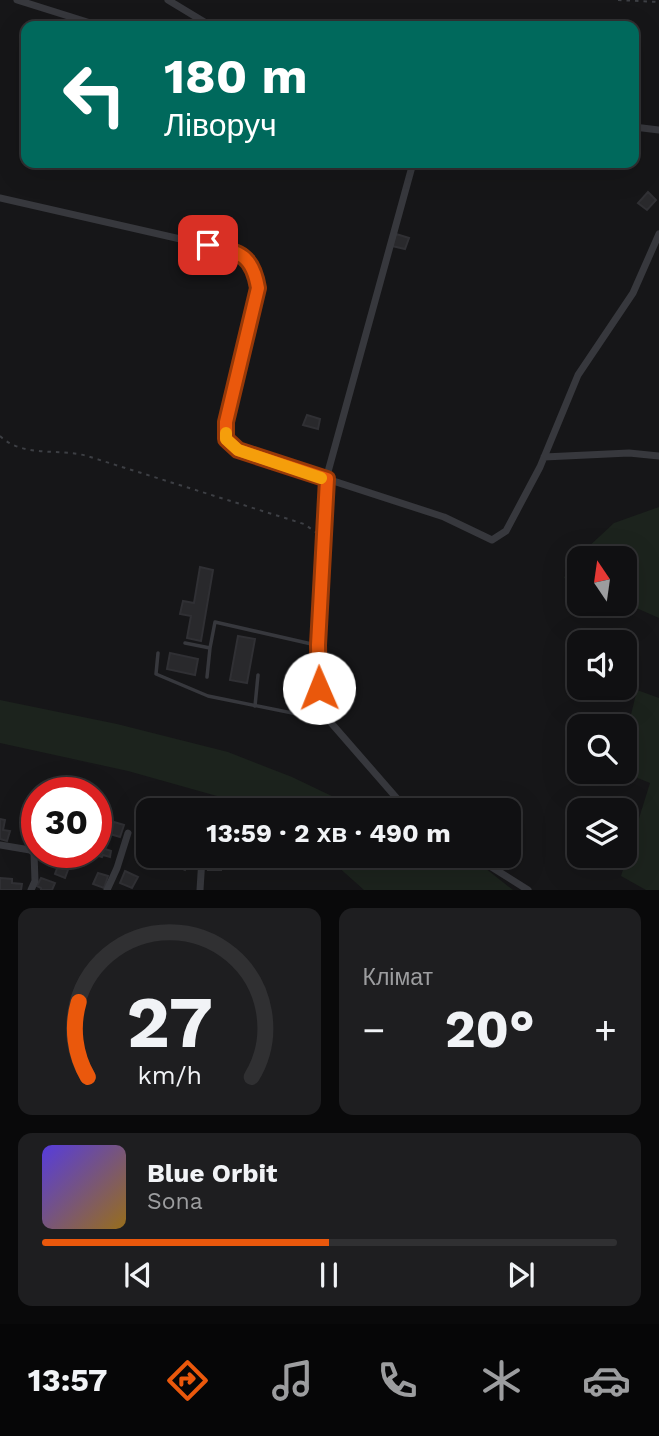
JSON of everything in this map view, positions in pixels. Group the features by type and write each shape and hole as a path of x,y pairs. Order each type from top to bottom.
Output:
{"street":[{"path":"17,0 84,21"},
{"path":"168,0 203,21"},
{"path":"639,128 659,130"},
{"path":"397,798 319,709 318,645 327,479 412,168"},
{"path":"0,198 233,251 247,259 255,270 258,288 226,422 226,439 238,450 443,517 492,540 506,531 544,457 578,375 633,293 659,234"},
{"path":"544,457 629,453 659,456"},
{"path":"107,890 128,833"},
{"path":"0,845 34,853 35,881 31,890"},
{"path":"200,890 201,868"},
{"path":"493,868 528,890"}],"lane":[{"path":"208,677 215,622 318,645"},
{"path":"185,643 210,648"},
{"path":"158,653 156,674 208,696 329,721"},
{"path":"255,706 258,675"}],"path":[{"path":"618,0 659,2"},
{"path":"0,436 17,447 75,453 255,508 312,527 322,538"}],"shaded area":[{"path":"659,507 659,618 637,608 637,546 589,546 614,523"},
{"path":"637,690 659,698 659,890 646,890 621,876 623,868 637,868 637,825 650,783 637,778 637,714 631,714 635,700 637,700"},
{"path":"0,700 117,724 228,752 336,798 224,798 128,771 0,743"},
{"path":"339,868 485,868 513,890 364,890"}],"building":[{"path":"648,192 656,200 647,210 638,203"},
{"path":"396,234 409,238 405,249 392,246"},
{"path":"307,415 320,419 318,429 303,425"},
{"path":"200,567 213,570 201,641 187,638 191,616 180,614 183,601 194,603"},
{"path":"238,636 255,639 247,683 230,680"},
{"path":"170,653 198,659 195,675 167,669"},
{"path":"0,819 5,820 3,830 10,831 7,841 0,839"},
{"path":"114,822 124,825 120,837 112,835"},
{"path":"57,868 69,868 65,878 55,874"},
{"path":"125,871 138,877 132,888 120,883"},
{"path":"98,873 108,876 104,888 93,884"},
{"path":"0,878 12,879 12,883 22,884 21,890 0,890"},
{"path":"41,878 55,883 52,890 41,890 37,886"}],"slow traffic":[{"path":"226,433 226,439 238,450 321,478"}],"route":[{"path":"208,245 233,251 247,259 255,270 258,288 226,422 226,439 238,450 327,479 322,533 319,688"}]}
